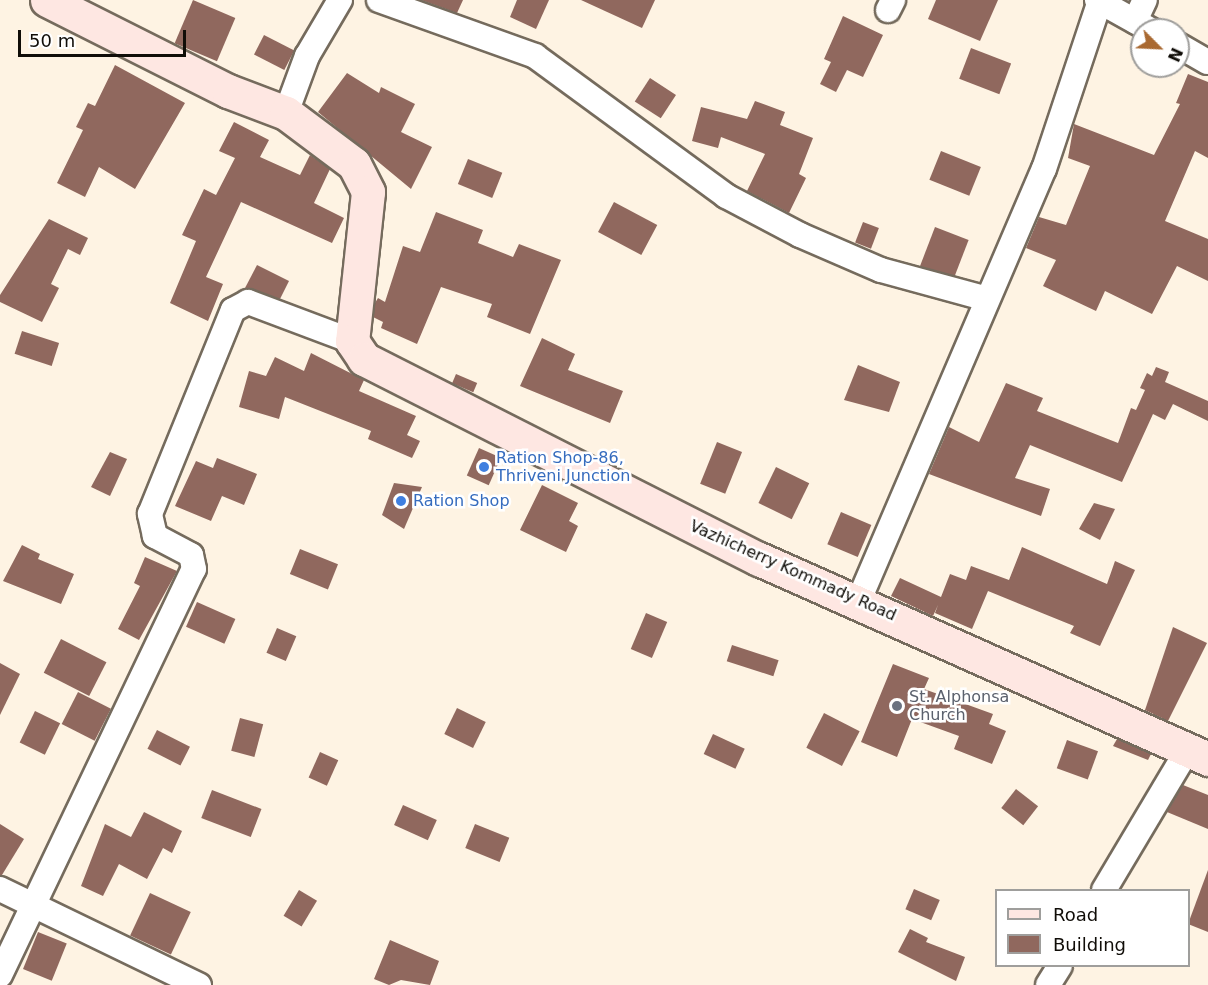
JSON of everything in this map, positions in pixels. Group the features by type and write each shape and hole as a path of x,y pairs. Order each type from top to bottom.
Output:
{"main road":[{"path":"62,3 228,91 286,112 354,164 368,192 352,340"},
{"name":"Vazhicherry Kommady Road","path":"352,340 364,358 759,559 859,600 1197,755"}],"street":[{"path":"286,112 307,56 340,0"},
{"path":"379,0 535,56 726,196 800,235 880,270 984,298"},
{"path":"859,600 984,298 1044,169 1098,1 1144,17"},
{"path":"1190,52 1208,62"},
{"path":"0,975 194,569 191,555 155,536 150,514 233,310 248,302 352,340"},
{"path":"1105,889 1197,755"},
{"path":"0,889 33,902 199,985"},
{"path":"1048,985 1059,967"}],"building":[{"path":"193,0 235,18 217,61 175,43"},
{"path":"421,0 463,0 457,13"},
{"path":"517,0 549,0 536,29 510,17"},
{"path":"581,0 655,0 642,28"},
{"path":"936,0 998,0 980,41 928,19"},
{"path":"843,16 883,35 863,77 847,70 836,92 820,84 831,62 824,59"},
{"path":"264,35 294,50 284,70 254,55"},
{"path":"971,48 1011,63 999,94 959,79"},
{"path":"115,65 185,103 135,189 99,167 85,197 57,183 83,130 76,127 88,103 95,106"},
{"path":"347,73 379,93 381,87 415,104 401,132 432,147 411,189 318,112"},
{"path":"1190,75 1208,82 1208,158 1195,151 1165,221 1208,239 1208,281 1177,266 1152,314 1105,291 1096,311 1043,286 1056,260 1026,248 1039,217 1066,225 1090,166 1068,158 1074,124 1154,155 1180,104 1176,103 1186,78 1190,78"},
{"path":"650,78 676,95 661,118 635,101"},
{"path":"755,101 785,112 780,125 813,138 799,174 806,178 789,213 747,191 765,154 721,137 718,148 692,141 701,107 747,119"},
{"path":"234,122 269,140 260,157 300,175 310,155 330,169 314,203 344,218 332,243 241,202 206,277 223,284 208,321 170,303 196,241 182,235 204,189 216,195 235,158 219,151"},
{"path":"941,151 981,167 969,196 929,180"},
{"path":"468,159 502,173 492,198 458,184"},
{"path":"614,202 657,225 641,255 598,232"},
{"path":"436,212 483,230 478,243 513,257 519,244 561,260 530,334 487,317 492,304 441,287 417,344 381,328 383,322 373,317 375,303 378,298 385,302 403,246 420,252"},
{"path":"49,219 88,238 80,255 68,249 51,284 59,288 42,322 0,302 0,295"},
{"path":"863,222 879,228 871,249 855,243"},
{"path":"935,227 969,240 954,279 920,266"},
{"path":"257,265 289,281 280,299 245,288"},
{"path":"22,331 59,343 52,366 15,354"},
{"path":"542,338 575,354 568,370 623,391 610,423 520,386"},
{"path":"311,353 364,380 359,391 416,416 407,435 420,441 412,458 368,439 371,431 285,397 279,419 239,407 249,371 266,376 275,357 304,371"},
{"path":"858,365 900,382 889,412 844,400"},
{"path":"1156,367 1169,372 1165,382 1208,401 1208,421 1173,404 1165,420 1153,414 1122,482 1030,445 1015,478 1050,489 1041,516 929,474 949,427 979,442 1006,383 1043,398 1037,411 1118,443 1131,408 1136,410 1145,390 1140,388 1147,373 1152,376"},
{"path":"456,374 477,383 473,392 452,383"},
{"path":"717,442 742,452 725,494 700,484"},
{"name":"Ration Shop-86, Thriveni Junction","path":"479,448 501,458 489,485 467,475"},
{"path":"110,452 127,459 110,496 91,487"},
{"path":"217,458 257,474 244,505 222,496 211,521 175,506 196,461 213,468"},
{"path":"776,467 809,483 792,519 758,503"},
{"name":"Ration Shop","path":"394,483 422,487 404,529 382,515"},
{"path":"542,485 578,503 569,521 578,526 566,552 520,530"},
{"path":"1094,503 1115,509 1100,540 1079,529"},
{"path":"841,512 871,525 858,557 827,544"},
{"path":"22,545 40,554 38,559 74,574 61,604 3,581"},
{"path":"1022,547 1107,584 1115,561 1135,570 1100,646 1070,633 1074,626 988,591 972,629 935,613 938,605 933,616 891,596 900,578 941,597 950,574 966,580 971,566 1009,580"},
{"path":"300,549 338,564 328,589 290,574"},
{"path":"145,557 177,571 139,640 118,629 140,586 134,583"},
{"path":"197,602 235,619 224,644 186,627"},
{"path":"646,613 667,622 652,658 631,649"},
{"path":"1173,627 1207,643 1168,721 1145,710"},
{"path":"277,628 296,636 286,661 266,653"},
{"path":"61,639 106,662 89,696 44,673"},
{"path":"732,645 779,660 773,676 727,661"},
{"path":"0,663 20,674 0,715"},
{"path":"893,664 929,678 924,689 993,714 989,724 1006,731 992,764 954,749 959,736 912,719 897,757 861,742"},
{"path":"78,692 111,709 95,741 62,724"},
{"path":"457,708 486,722 473,748 444,734"},
{"path":"35,711 60,723 45,755 20,742"},
{"path":"824,713 860,731 842,766 806,748"},
{"path":"240,718 263,724 254,757 231,751"},
{"path":"157,730 190,747 180,766 147,749"},
{"path":"713,734 745,749 735,769 704,754"},
{"path":"1117,739 1151,754 1148,760 1113,746"},
{"path":"1067,740 1098,751 1088,779 1057,768"},
{"path":"320,752 338,760 327,786 309,778"},
{"path":"1183,785 1208,795 1208,829 1167,812"},
{"path":"1016,789 1038,806 1023,825 1001,808"},
{"path":"212,790 261,809 251,837 201,818"},
{"path":"403,805 437,820 428,840 394,825"},
{"path":"144,812 182,831 172,853 163,848 147,879 119,864 103,896 81,886 105,824 131,837"},
{"path":"0,824 24,839 2,875 0,875"},
{"path":"475,824 509,838 500,862 465,848"},
{"path":"1208,870 1208,932 1190,925 1190,919"},
{"path":"914,889 940,900 931,920 905,909"},
{"path":"299,890 317,901 302,927 284,916"},
{"path":"150,893 191,912 171,955 130,936"},
{"path":"910,929 928,938 926,942 965,957 956,981 898,952"},
{"path":"38,932 67,944 52,981 23,969"},
{"path":"390,940 439,961 430,985 401,980 389,985 374,979"}],"place":[{"name":"Ration Shop-86, Thriveni Junction","path":"484,467"},
{"name":"Ration Shop","path":"401,501"},
{"name":"St. Alphonsa Church","path":"897,706"}]}
